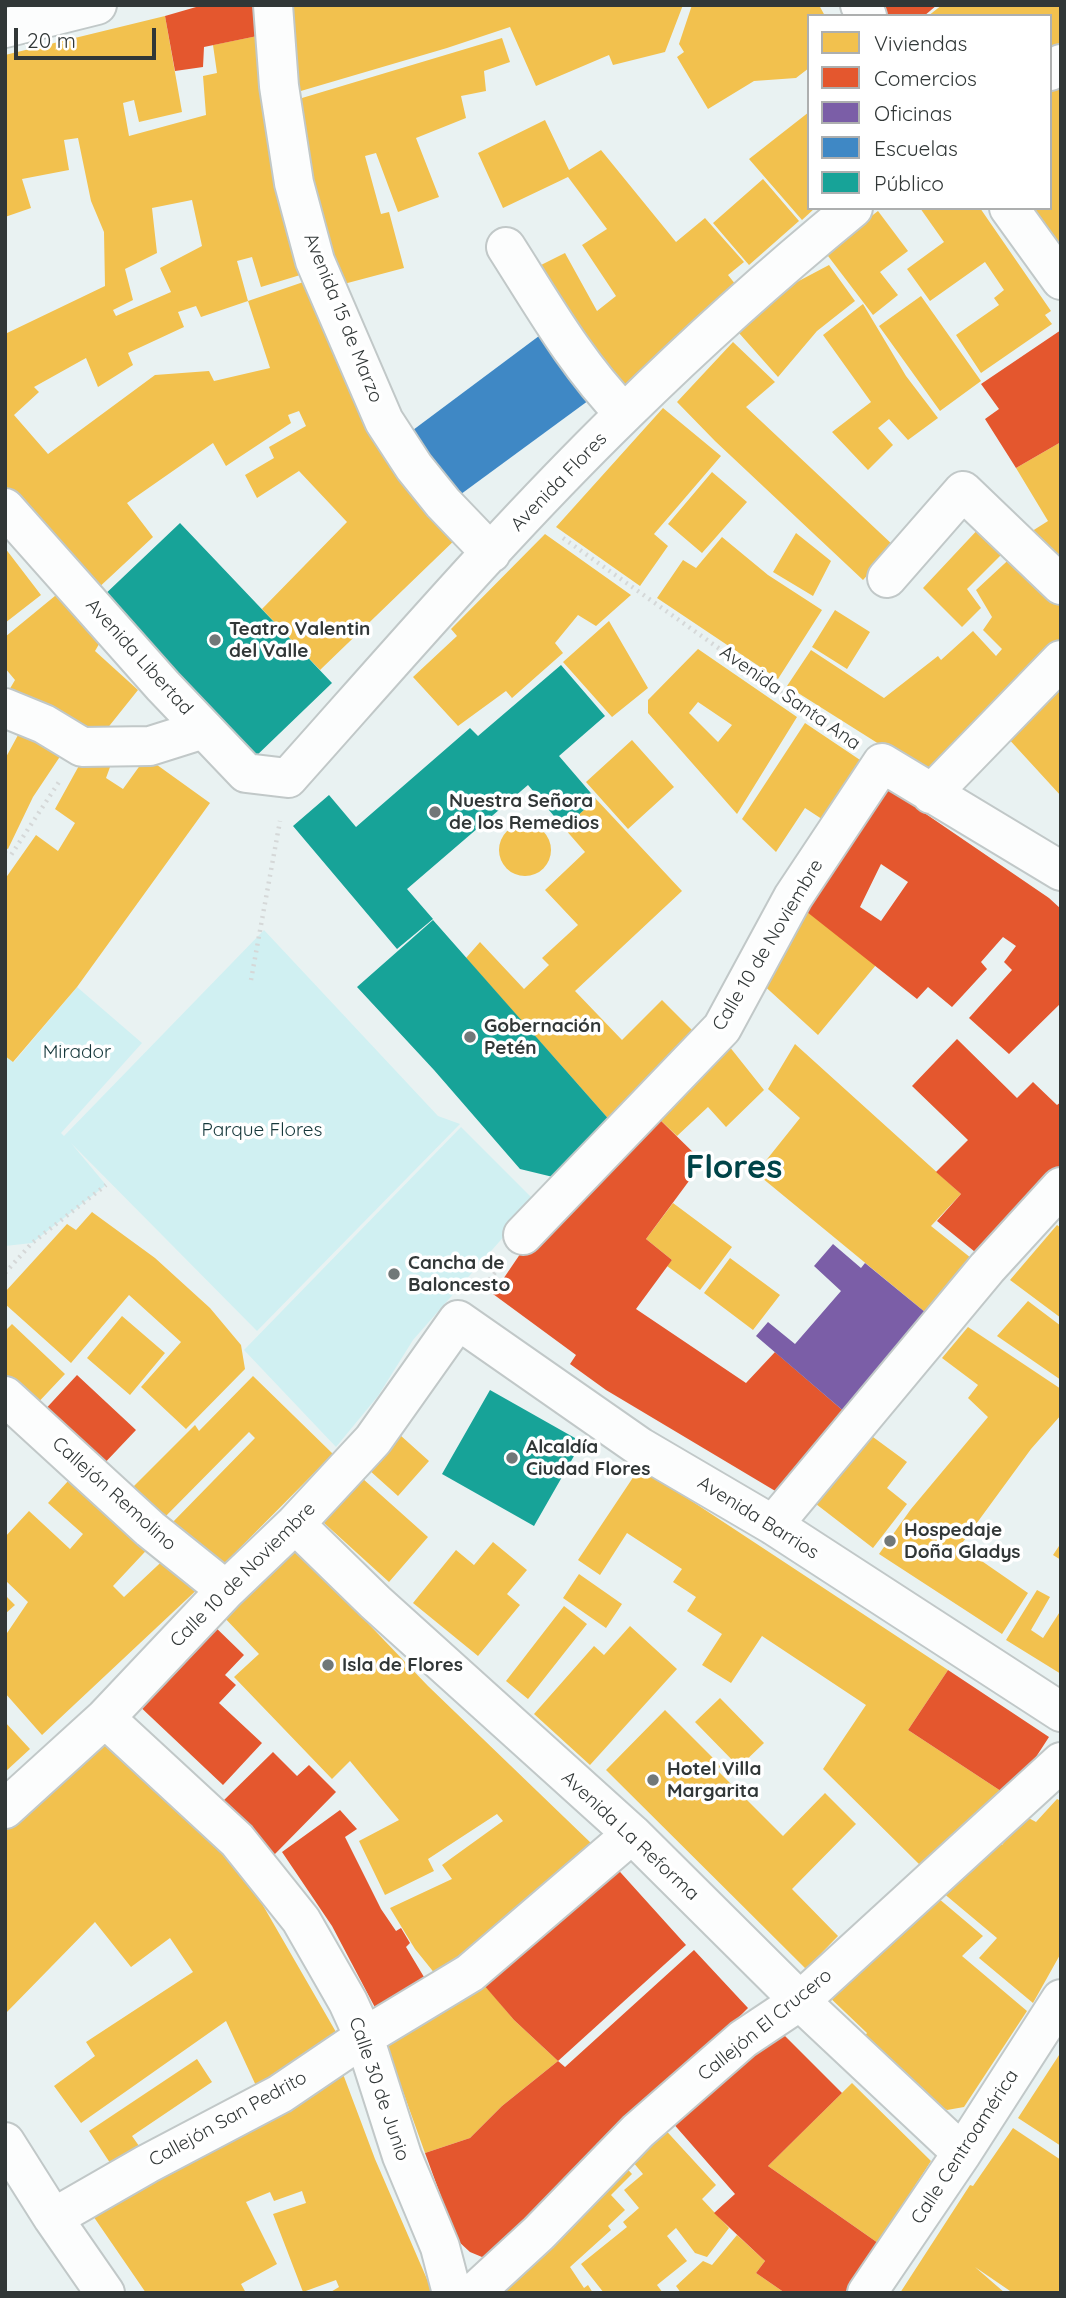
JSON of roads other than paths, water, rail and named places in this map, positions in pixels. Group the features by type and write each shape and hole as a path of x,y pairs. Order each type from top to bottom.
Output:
{"street":[{"path":"5,28 97,5"},
{"name":"Avenida 15 de Marzo","path":"273,5 279,86 293,183 315,261 384,421 414,467 443,503 491,553"},
{"name":"Avenida Flores","path":"288,778 527,513 624,414 771,276 851,210"},
{"path":"1010,210 1061,280"},
{"path":"506,247 593,379 624,414"},
{"path":"887,578 963,491 1061,585"},
{"name":"Avenida Libertad","path":"5,508 246,773 288,778"},
{"path":"1061,660 931,794 1061,871"},
{"path":"5,708 44,724 82,747 150,746 204,729"},
{"name":"Calle 10 de Noviembre","path":"523,1235 722,1027 793,897 882,763 931,794"},
{"path":"773,1525 988,1268 1061,1187"},
{"name":"Calle 10 de Noviembre","path":"6,1806 105,1718 226,1590 295,1524 373,1440 458,1320"},
{"name":"Avenida Barrios","path":"458,1320 640,1447 773,1525 1061,1712"},
{"name":"Callejón Remolino","path":"5,1396 150,1529 226,1590"},
{"name":"Avenida La Reforma","path":"295,1524 375,1602 632,1834 800,2001 962,2154"},
{"name":"Calle 30 de Junio","path":"105,1718 237,1840 301,1920 348,2002 364,2036 402,2156 440,2247 452,2293"},
{"name":"Callejón El Crucero","path":"474,2293 539,2233 638,2131 743,2039 800,2001 1061,1762"},
{"name":"Callejón San Pedrito","path":"53,2218 147,2164 280,2094 364,2036 470,1973 632,1834"},
{"name":"Calle Centroamérica","path":"867,2293 962,2154 1061,2000"},
{"path":"5,2142 105,2293"}],"place":[{"name":"Teatro Valentin del Valle","path":"215,640"},
{"name":"Nuestra Señora de los Remedios","path":"435,812"},
{"name":"Gobernación Petén","path":"470,1037"},
{"name":"Cancha de Baloncesto","path":"394,1274"},
{"name":"Alcaldía Ciudad Flores","path":"512,1458"},
{"name":"Hospedaje Doña Gladys","path":"890,1541"},
{"name":"Isla de Flores","path":"328,1665"},
{"name":"Hotel Villa Margarita","path":"653,1780"}],"district":[{"name":"Flores","path":"734,1168"}],"park label":[{"name":"Mirador","path":"77,1052"},
{"name":"Parque Flores","path":"262,1130"}]}
